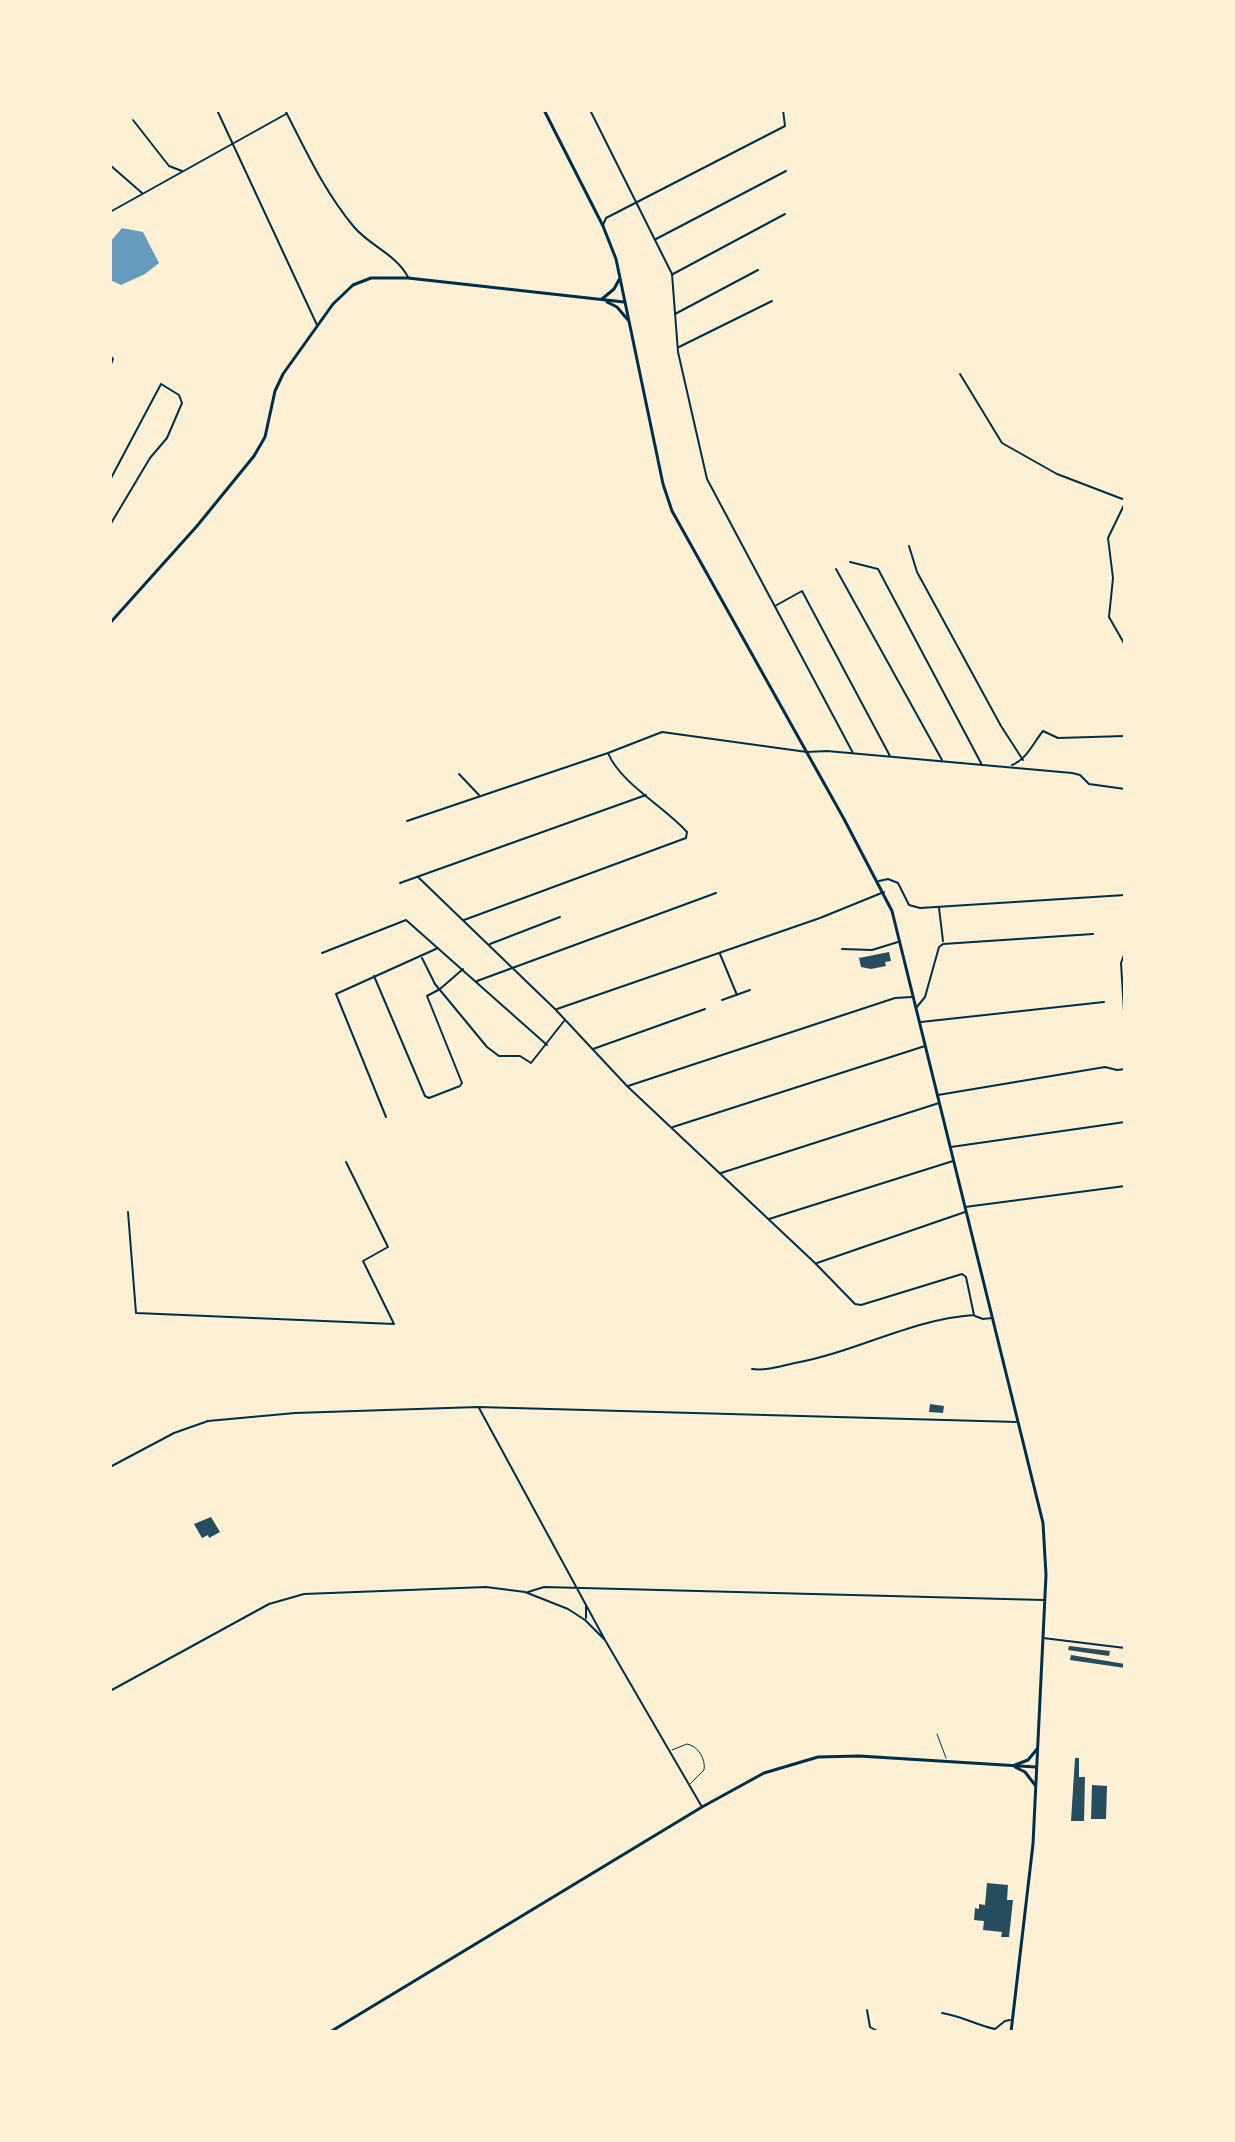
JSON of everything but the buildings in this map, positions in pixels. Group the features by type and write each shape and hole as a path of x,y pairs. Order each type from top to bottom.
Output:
{"street":[{"path":"217,110 317,325"},
{"path":"544,110 603,226 620,278 663,484 672,511 884,892 916,1008 1045,1531 1045,1600 1033,1844 1011,2032"},
{"path":"590,110 672,274 678,347 707,479 853,754"},
{"path":"603,226 606,218 785,126 783,110"},
{"path":"110,212 286,112 318,177 343,213 361,235 401,265 408,278"},
{"path":"133,120 169,166 183,171"},
{"path":"110,165 142,194"},
{"path":"655,240 786,171"},
{"path":"672,274 785,214"},
{"path":"674,314 758,270"},
{"path":"110,623 197,526 254,456 265,437 278,383 317,325 343,292 353,285 371,278 408,278 624,302"},
{"path":"601,299 614,289 620,278"},
{"path":"601,299 617,307 629,322"},
{"path":"678,347 772,301"},
{"path":"110,355 113,359 110,367"},
{"path":"960,374 1002,443 1057,474 1125,502 1108,538 1113,578 1109,617 1125,645"},
{"path":"110,480 161,384 179,395 182,403 167,438 150,458 110,525"},
{"path":"909,546 917,572 1001,726 1023,760"},
{"path":"850,562 878,569 982,764"},
{"path":"836,569 943,761"},
{"path":"774,606 802,591 890,757"},
{"path":"1011,766 1023,760 1043,731 1058,738 1125,736"},
{"path":"407,821 662,732 807,752 1072,773 1080,775 1089,784 1125,789"},
{"path":"463,920 688,836 675,818 614,765 608,753"},
{"path":"459,774 480,795"},
{"path":"400,883 646,795"},
{"path":"418,877 555,1009 627,1086 859,1306 964,1274 974,1315"},
{"path":"878,881 888,879 898,883 909,905 920,908 1125,895"},
{"path":"555,1009 884,892"},
{"path":"477,981 716,893"},
{"path":"939,907 943,944"},
{"path":"488,945 560,917"},
{"path":"322,953 406,920 547,1045"},
{"path":"916,1008 925,997 939,947 943,944 1093,934"},
{"path":"842,949 872,950 899,941"},
{"path":"386,1117 336,994 439,948"},
{"path":"1125,952 1121,963 1125,1028"},
{"path":"719,953 737,995"},
{"path":"421,957 432,979 487,1047 499,1056 520,1056 531,1063 565,1020"},
{"path":"374,976 425,1096 429,1098 462,1083 427,997 463,969"},
{"path":"722,1000 750,990"},
{"path":"627,1086 895,998 913,997"},
{"path":"919,1022 1104,1002"},
{"path":"592,1050 705,1009"},
{"path":"672,1127 925,1046"},
{"path":"937,1095 1105,1067 1125,1069"},
{"path":"720,1173 939,1103"},
{"path":"950,1147 1125,1122"},
{"path":"768,1219 953,1161"},
{"path":"128,1212 136,1313 394,1324 363,1261 388,1247 346,1162"},
{"path":"964,1207 1125,1186"},
{"path":"815,1263 965,1212"},
{"path":"752,1369 768,1369 822,1358 932,1321 974,1315 983,1319 993,1317"},
{"path":"110,1467 174,1433 217,1419 295,1413 478,1407 1017,1422"},
{"path":"478,1407 605,1640 702,1807"},
{"path":"110,1691 237,1620 286,1598 304,1594 473,1587 528,1592 558,1604 585,1620 605,1640"},
{"path":"528,1592 544,1587 1045,1600"},
{"path":"585,1600 588,1611 585,1620"},
{"path":"1043,1638 1125,1648"},
{"path":"1011,1766 1028,1760 1037,1748"},
{"path":"330,2032 702,1807 764,1773 818,1757 947,1760 1036,1767"},
{"path":"1011,1766 1025,1772 1035,1785"},
{"path":"867,2010 870,2027 879,2032"},
{"path":"942,2013 961,2016 995,2029 1012,2020"}],"lane":[{"path":"937,1734 947,1760"},
{"path":"669,1751 687,1744 698,1750 704,1761 704,1770 688,1785"}],"water":[{"path":"122,228 143,232 159,263 145,274 121,285 110,280 110,242"}]}
